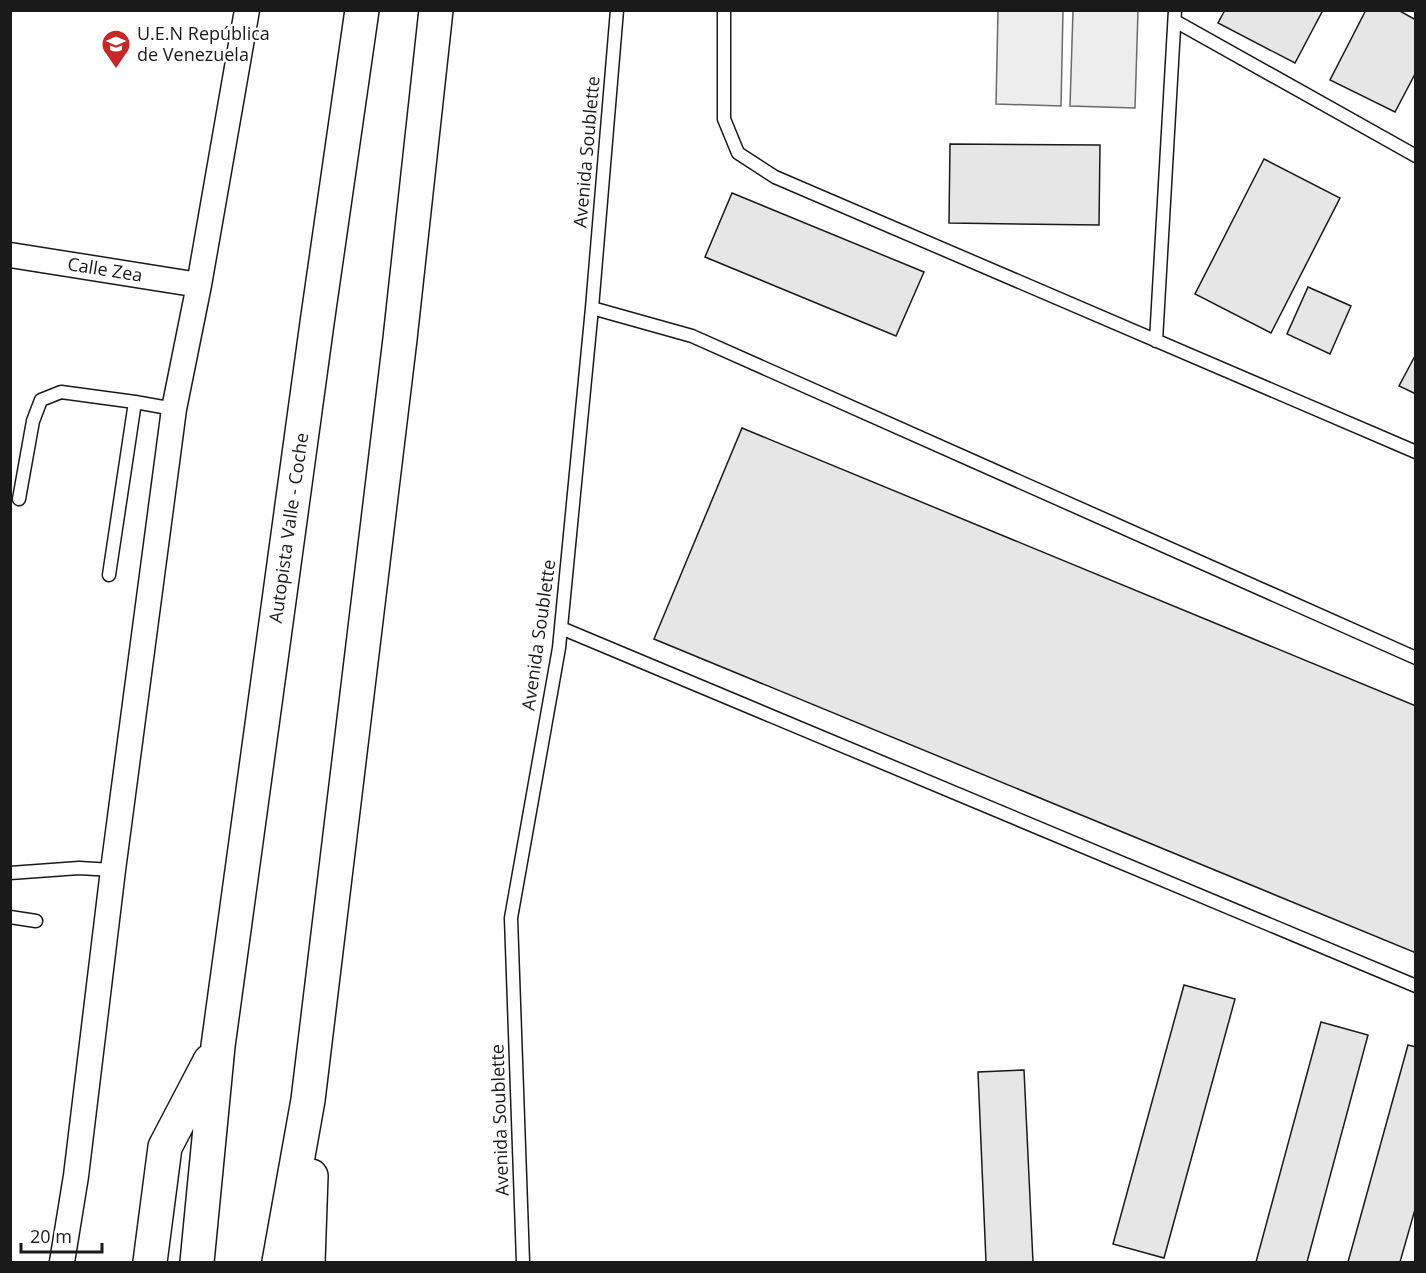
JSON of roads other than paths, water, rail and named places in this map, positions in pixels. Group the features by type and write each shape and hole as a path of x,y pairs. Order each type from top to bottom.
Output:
{"highway":[{"name":"Autopista Valle - Coche","path":"197,1263 218,1046 362,10"},
{"path":"279,1263 308,1100 400,339 436,10"},
{"path":"308,1263 316,1027"},
{"path":"150,1263 165,1148 218,1046"}],"street":[{"path":"62,1263 76,1176 113,870 174,409 199,285 247,10"},
{"name":"Calle Zea","path":"10,255 199,285"}],"lane":[{"name":"Avenida Soublette","path":"523,1263 511,918 559,648 592,308 617,10"},
{"path":"724,10 724,119 738,153 775,177 1416,452"},
{"path":"1156,341 1175,16 1416,156"},
{"path":"592,308 692,336 1416,658"},
{"path":"19,500 33,421 41,400 61,392 174,409"},
{"path":"109,575 135,402"},
{"path":"561,628 1416,986"},
{"path":"10,873 79,868 113,870"},
{"path":"10,917 36,921"}],"place":[{"name":"U.E.N República de Venezuela","path":"116,70"}]}
